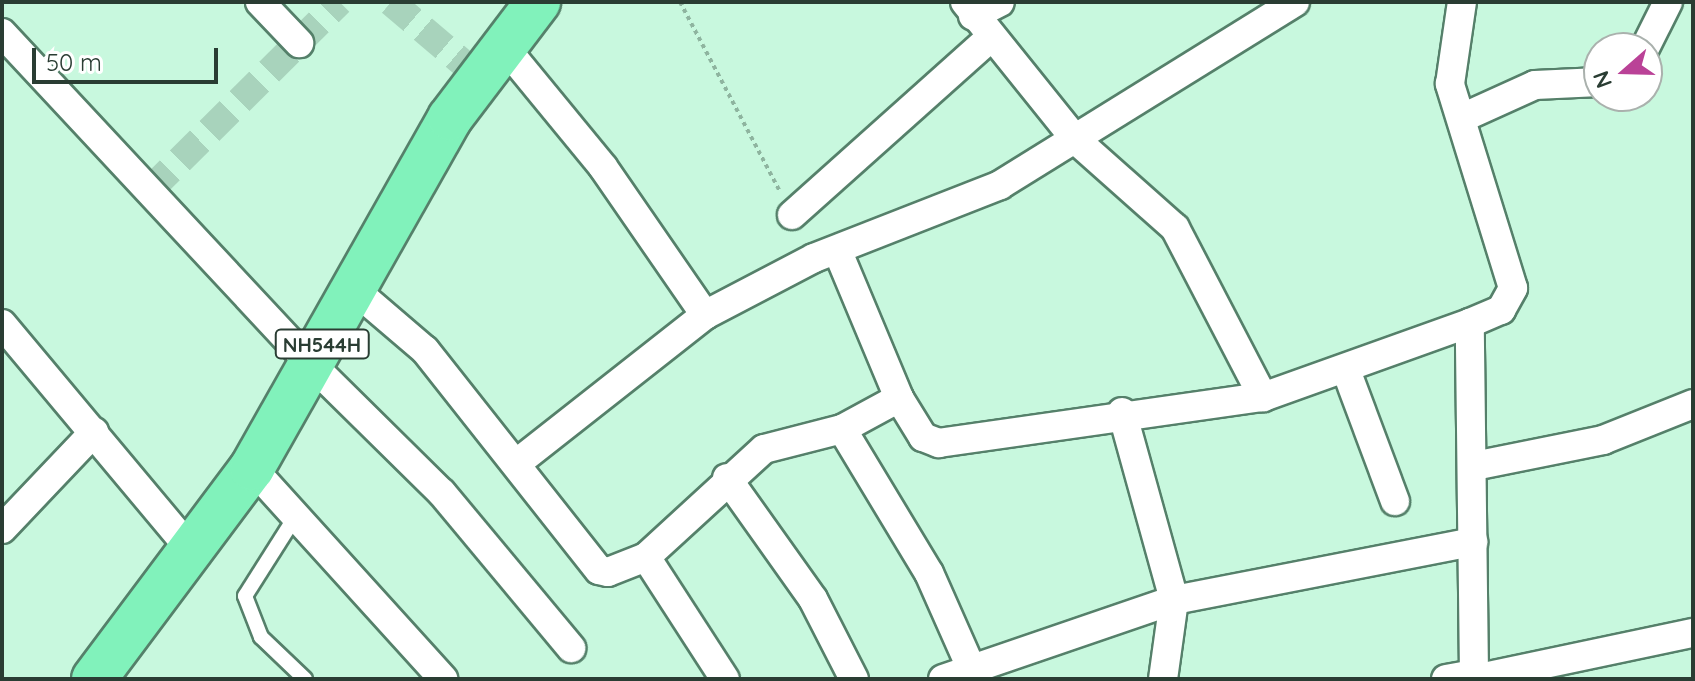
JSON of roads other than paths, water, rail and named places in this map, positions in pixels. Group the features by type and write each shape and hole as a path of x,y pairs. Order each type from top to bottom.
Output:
{"highway":[{"name":"NH544H","path":"94,679 252,468 310,363 357,292 450,118 502,44 538,2"}],"street":[{"path":"260,2 299,43"},
{"path":"792,215 976,18 1000,2"},
{"path":"838,252 899,398 923,437 957,444 1122,412 1263,397 1346,370 1470,323 1501,310 1513,288 1462,118 1450,60 1462,2"},
{"path":"1653,32 1668,2"},
{"path":"517,463 705,315 838,252 1000,185 1076,140 1289,3"},
{"path":"976,18 1076,140 1175,228 1263,397"},
{"path":"2,33 310,363 442,493 571,648"},
{"path":"502,44 603,167 705,315"},
{"path":"1462,118 1535,85 1583,83"},
{"path":"357,292 425,350 599,570 617,572 646,557 727,478 764,449 842,429 899,398"},
{"path":"1470,323 1474,676"},
{"path":"2,324 191,550"},
{"path":"1346,370 1395,501"},
{"path":"1474,466 1603,440 1693,404"},
{"path":"1122,412 1174,600 1163,679"},
{"path":"842,429 929,573 972,670"},
{"path":"2,529 94,432"},
{"path":"252,468 297,513 443,679"},
{"path":"727,478 813,599 854,679"},
{"path":"943,679 1174,600 1473,542"},
{"path":"646,557 725,679"},
{"path":"1446,679 1693,633"}],"lane":[{"path":"297,513 245,596 261,637 305,679"}],"tunnel":[{"path":"150,190 339,2"},
{"path":"391,2 477,75"}]}
